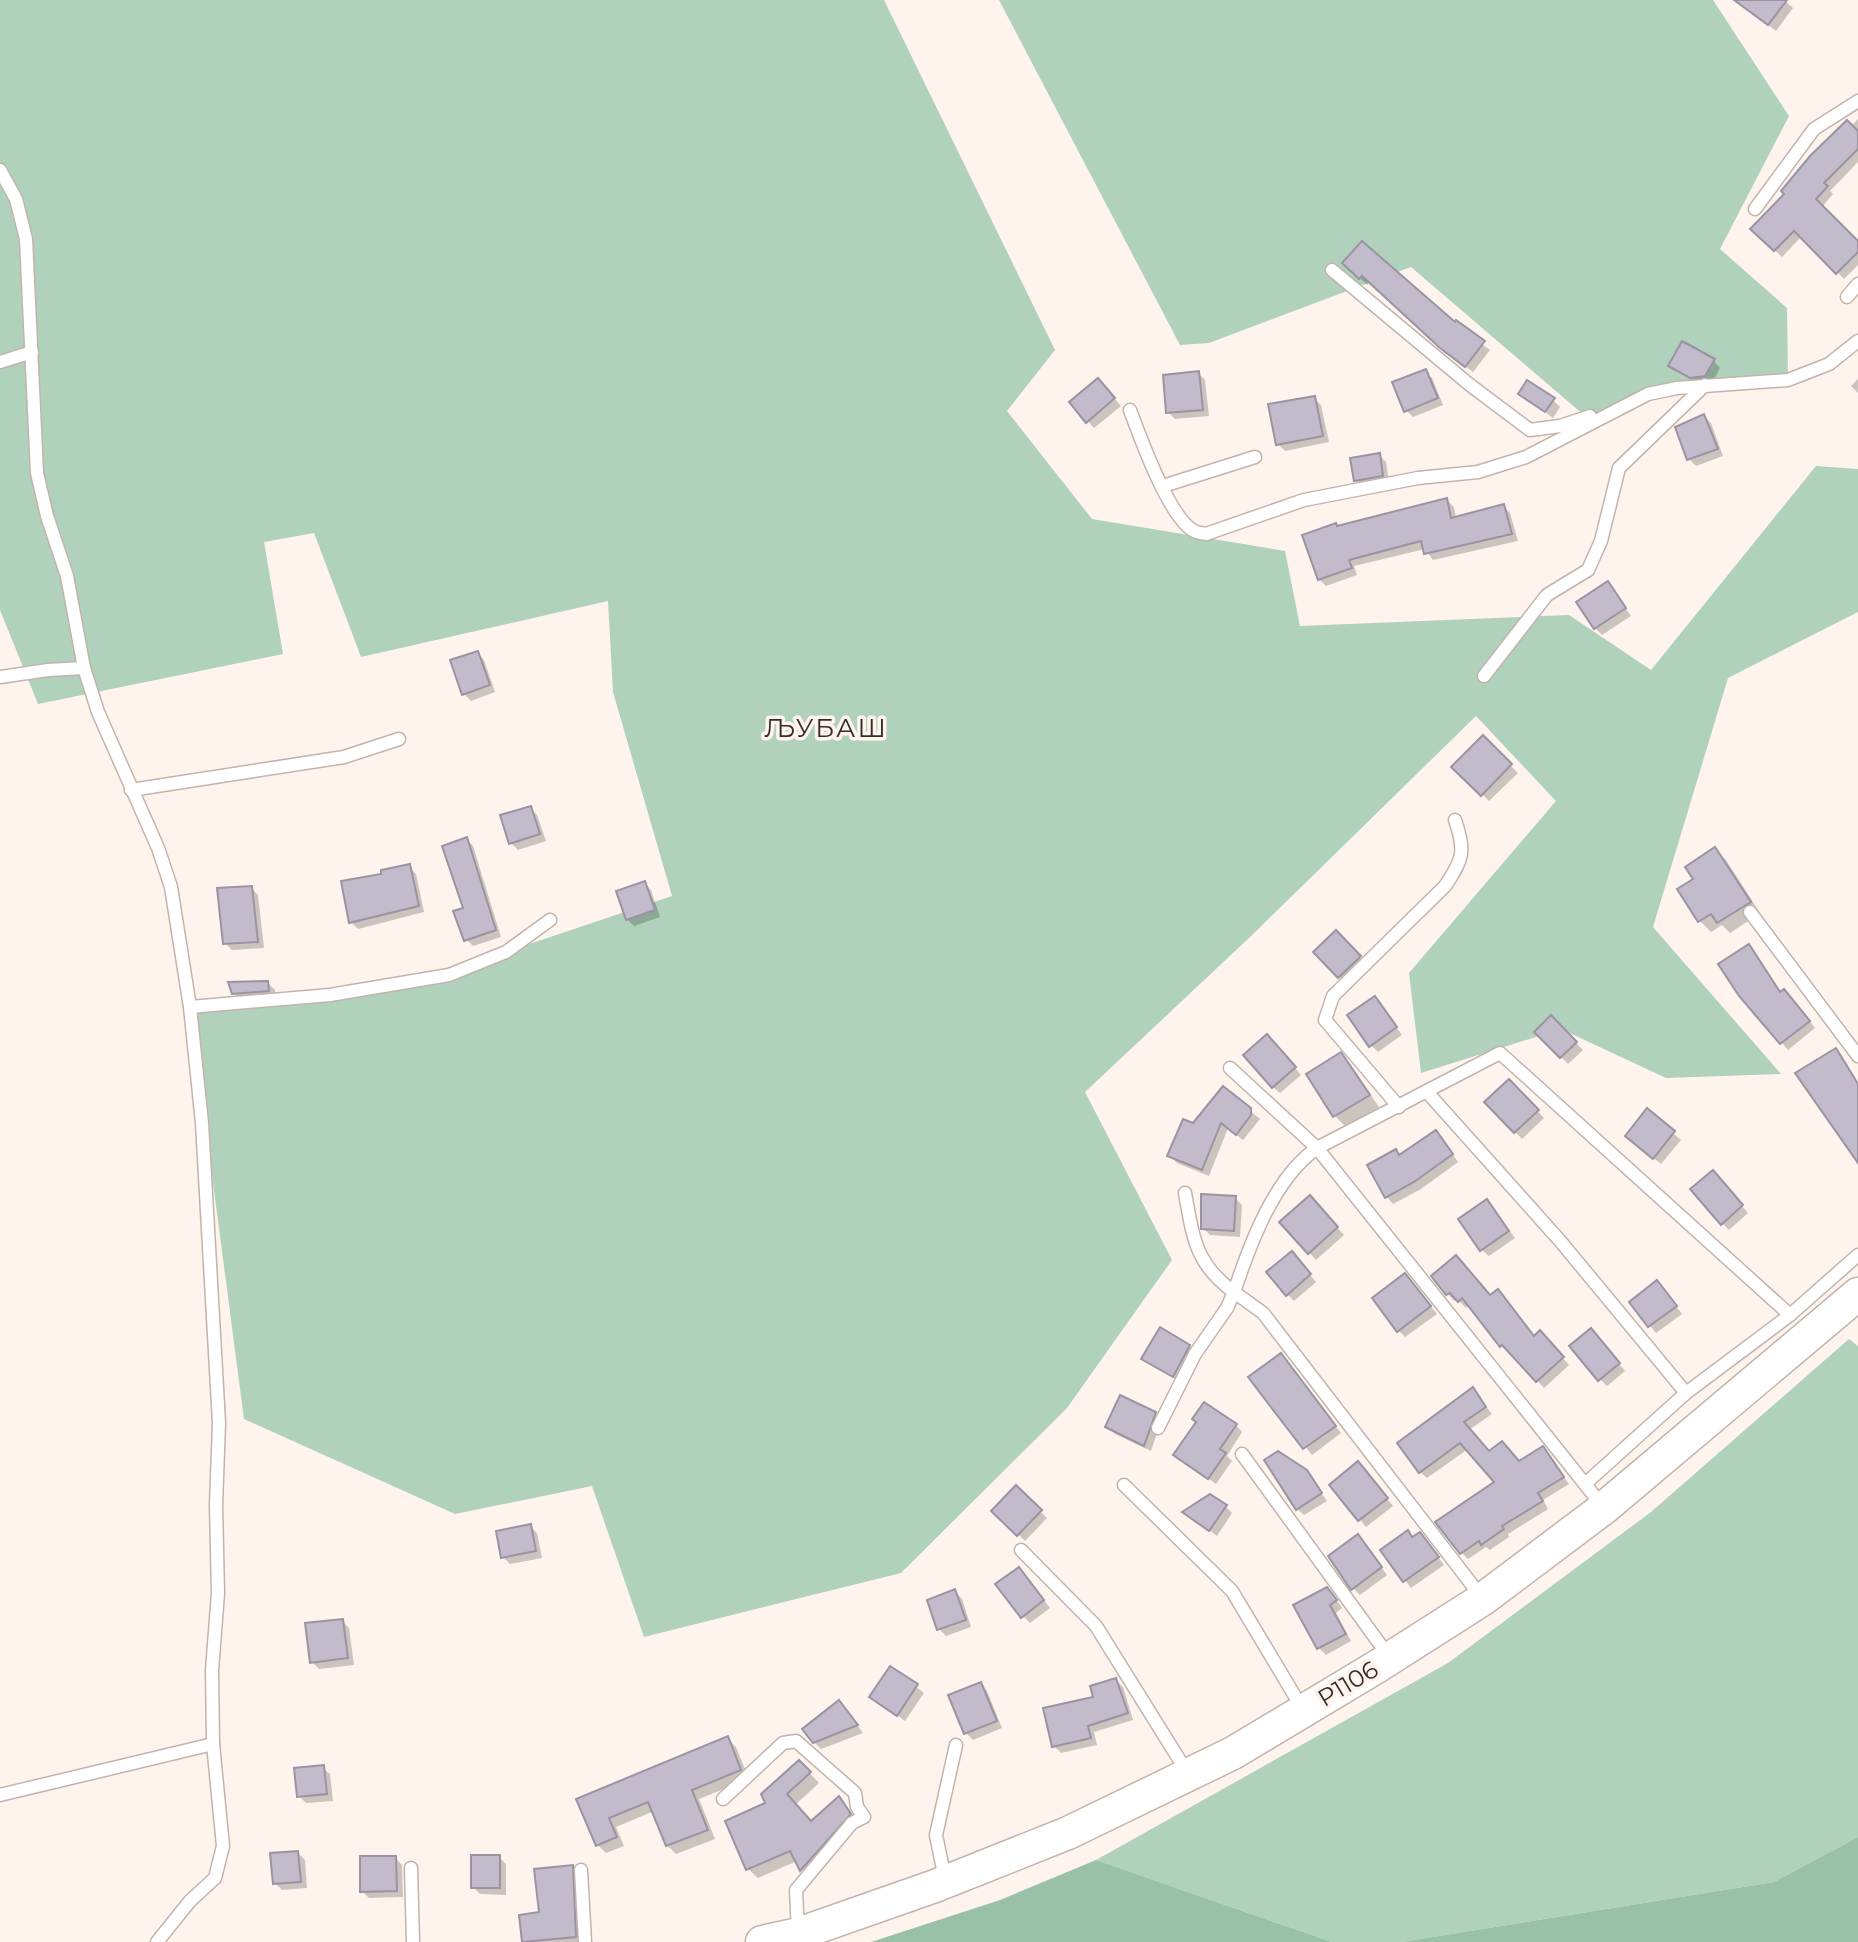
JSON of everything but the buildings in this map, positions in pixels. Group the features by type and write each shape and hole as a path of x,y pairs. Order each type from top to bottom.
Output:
{"main road":[{"name":"P1106","path":"762,1942 798,1934 946,1882 1068,1833 1233,1753 1483,1599 1594,1496 1858,1294"}],"lane":[{"path":"1755,209 1814,129 1858,101"},
{"path":"0,170 16,199 26,239 37,473 47,516 67,576 84,668 98,712 158,848 171,887 190,1007 202,1123 219,1423 216,1505 218,1593 212,1670 213,1744 223,1846 215,1878 190,1901 157,1942"},
{"path":"1332,270 1470,385 1530,430 1560,426 1624,405"},
{"path":"1847,297 1858,284"},
{"path":"1130,410 1149,459 1185,523 1194,531 1206,534 1304,500 1418,478 1478,472 1526,457 1648,394 1705,385 1788,380 1829,364 1858,341"},
{"path":"0,362 32,352"},
{"path":"1484,676 1547,595 1588,570 1601,541 1619,468 1705,385"},
{"path":"1163,486 1255,457"},
{"path":"0,677 84,668"},
{"path":"131,790 344,757 399,739"},
{"path":"1399,1107 1325,1020 1333,996 1445,886 1458,867 1463,855 1455,820"},
{"path":"1750,912 1858,1056"},
{"path":"190,1007 330,995 449,975 506,952 550,920"},
{"path":"1158,1428 1195,1354 1227,1308 1246,1254 1284,1181 1301,1159 1500,1053 1790,1315"},
{"path":"1230,1068 1317,1148 1594,1496 1686,1393 1790,1315 1858,1255"},
{"path":"1427,1092 1561,1242 1686,1393"},
{"path":"1185,1193 1194,1245 1215,1279 1263,1313 1483,1599"},
{"path":"1242,1454 1390,1658"},
{"path":"1124,1485 1232,1591 1304,1711"},
{"path":"1021,1550 1096,1626 1189,1775"},
{"path":"723,1799 783,1743 796,1741 855,1793 857,1807 864,1817 852,1823 796,1890 798,1934"},
{"path":"0,1795 213,1744"},
{"path":"946,1882 936,1835 956,1745"},
{"path":"411,1868 413,1942"},
{"path":"581,1870 585,1942"}],"green space":[{"path":"0,0 884,0 1055,350 1007,411 1092,519 1285,551 1300,626 1569,615 1651,670 1816,466 1858,469 1858,612 1728,678 1653,927 1781,1074 1666,1078 1561,1029 1421,1073 1409,973 1556,801 1476,716 1249,938 1085,1092 1172,1260 1067,1408 901,1573 644,1637 592,1486 455,1514 244,1419 190,1007 449,975 506,952 672,896 613,692 608,601 361,657 314,533 264,542 283,654 38,704 0,610"},
{"path":"999,0 1713,0 1789,116 1720,249 1787,308 1788,380 1677,388 1592,422 1411,267 1209,343 1180,345"},
{"path":"1849,1339 1858,1346 1858,1837 1774,1882 1402,1942 1332,1942 1096,1860 1448,1663 1651,1512"},
{"path":"1858,1837 1858,1942 1402,1942 1774,1882"},
{"path":"1096,1860 1332,1942 871,1942 1000,1900"}],"district":[{"name":"ЉУБАШ","path":"826,728"}]}
